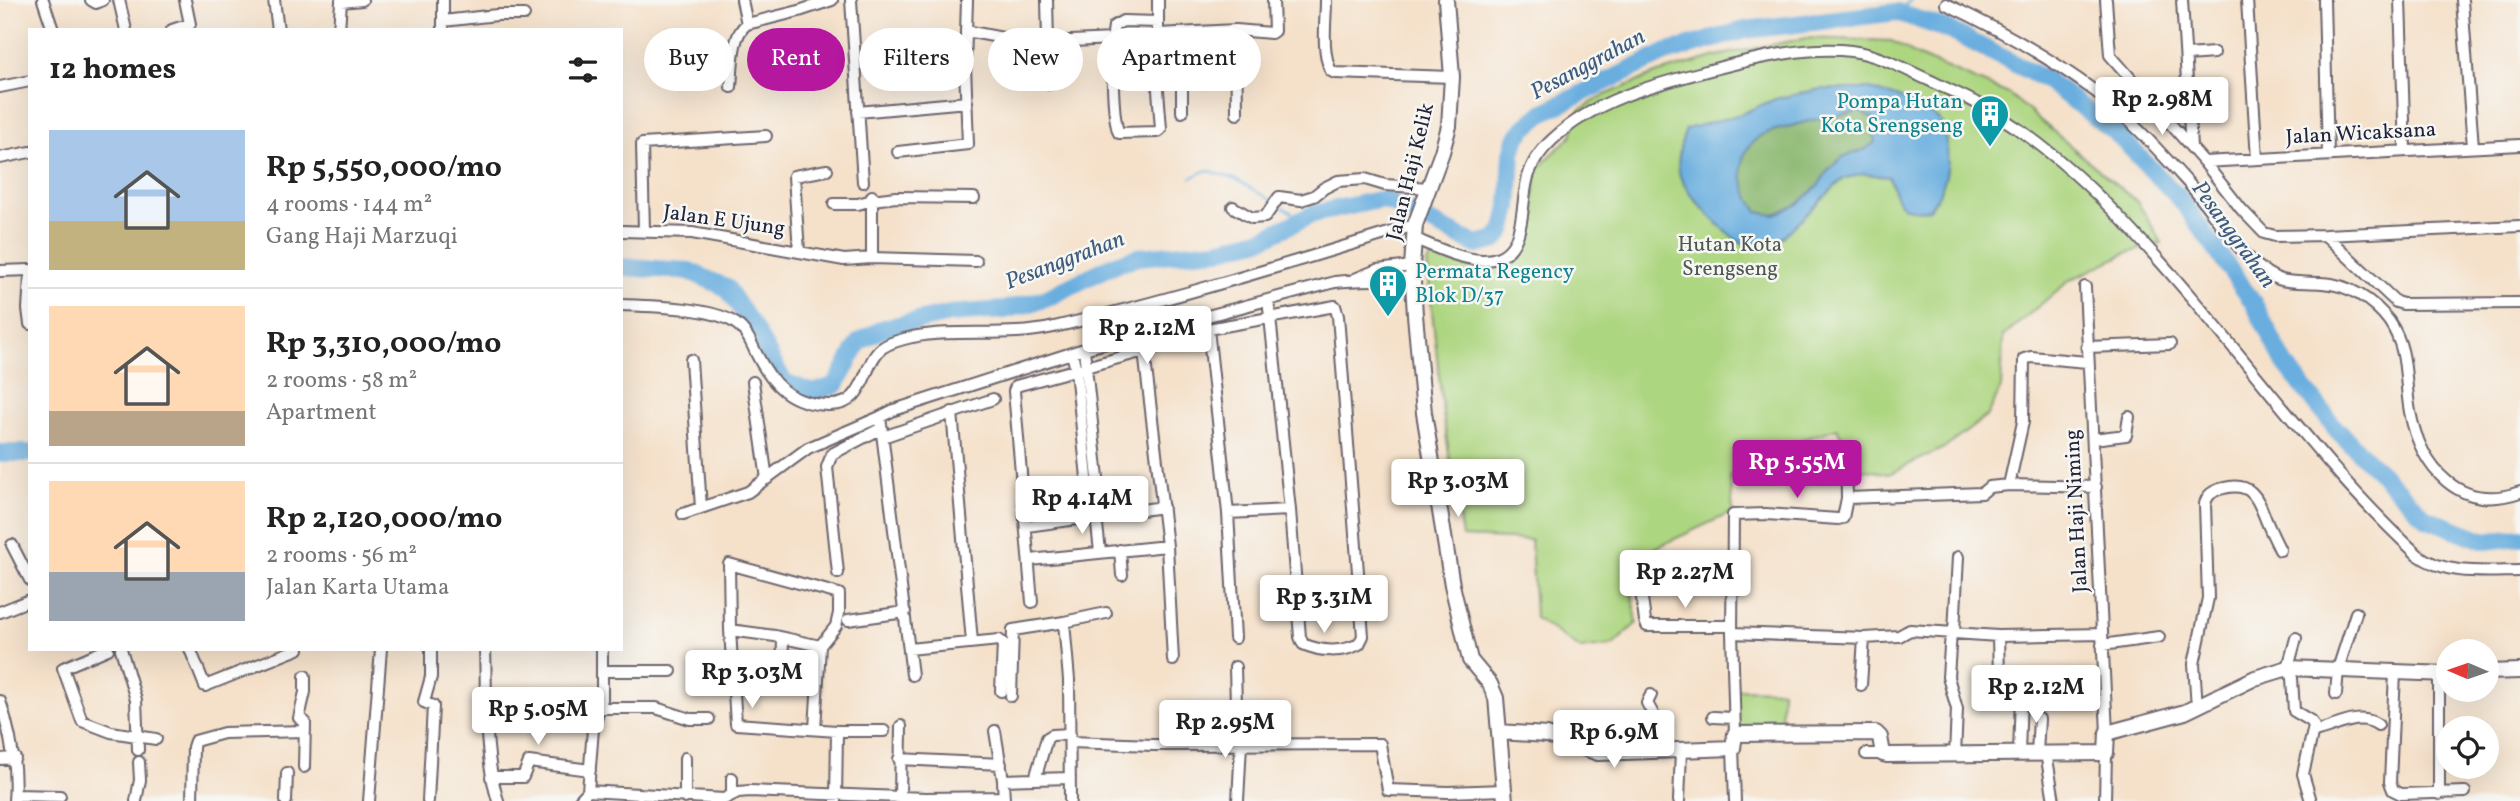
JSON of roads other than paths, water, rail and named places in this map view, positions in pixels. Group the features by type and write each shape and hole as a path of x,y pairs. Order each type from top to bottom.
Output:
{"street":[{"path":"91,0 96,3 103,0"},
{"path":"119,0 126,28"},
{"path":"178,28 190,24 185,0"},
{"path":"274,0 278,28"},
{"path":"339,28 341,1 362,0"},
{"path":"443,0 443,25 497,15 524,15"},
{"path":"742,0 747,24"},
{"path":"733,71 741,28 797,6 832,0"},
{"path":"851,0 863,182"},
{"path":"966,28 967,0"},
{"path":"1047,0 1047,28"},
{"path":"1114,28 1119,22 1158,28 1158,0"},
{"path":"1261,31 1273,32 1273,0"},
{"path":"1326,0 1327,62 1331,71 1451,77"},
{"name":"Jalan Haji Kelik","path":"1448,0 1451,77 1448,126 1443,152 1415,228 1413,272 1424,413 1445,550 1466,649 1473,667 1494,691 1504,795"},
{"path":"2106,0 2110,55 2264,233 2276,236 2325,235 2520,226"},
{"path":"2182,0 2190,147"},
{"path":"2247,0 2257,159"},
{"path":"2324,0 2328,155"},
{"path":"2400,0 2405,151"},
{"path":"2462,0 2473,148"},
{"path":"46,1 53,28"},
{"path":"1946,5 2002,31 2097,93 2135,128 2190,186 2254,263 2277,279 2292,284 2322,283 2344,287 2361,295 2377,308 2388,320 2402,345 2413,423 2432,466 2442,478 2469,495 2496,498 2520,492"},
{"path":"623,305 679,309 727,318 738,324 749,338 761,363 777,385 791,397 811,404 832,406 850,398 862,387 876,355 883,348 914,337 1008,334 1053,328 1415,228 1454,254 1481,260 1501,256 1515,241 1519,230 1525,188 1535,159 1566,127 1589,112 1651,86 1755,59 1843,50 1866,54 1979,104 2046,149 2107,203 2227,338 2354,492 2418,555 2428,562 2454,569 2520,571"},
{"path":"2187,55 2214,53"},
{"path":"0,87 28,81"},
{"path":"898,152 968,144 966,91"},
{"path":"1116,91 1118,132 1155,132 1161,129 1158,91"},
{"path":"1182,91 1182,112"},
{"path":"1237,91 1237,114"},
{"path":"858,112 967,102"},
{"name":"Jalan E Ujung","path":"644,230 642,144 766,136"},
{"name":"Jalan Wicaksana","path":"2204,162 2520,145"},
{"path":"0,158 28,152"},
{"name":"Jalan E Ujung","path":"799,252 794,177 827,170"},
{"path":"1233,207 1252,218 1265,217 1279,197 1301,200 1314,196 1338,181 1365,178 1385,185 1428,192"},
{"path":"872,197 872,258"},
{"path":"834,204 858,204 872,197 974,198"},
{"name":"Jalan E Ujung","path":"623,231 692,233 844,260 872,258 976,261"},
{"path":"2325,235 2396,302 2520,303"},
{"path":"0,271 28,270"},
{"path":"838,573 827,467 832,453 882,427 894,410 1084,349 1335,282 1379,282 1413,272"},
{"name":"Jalan Haji Niming","path":"2085,287 2107,733"},
{"path":"1032,602 1014,388 1208,330 1270,317 1335,306 1363,636 1359,644 1344,649 1322,650 1307,646 1301,641 1290,510 1270,317 1268,300"},
{"path":"1208,330 1228,513 1235,638"},
{"path":"2087,347 2170,344"},
{"path":"1084,349 1081,368 1100,552"},
{"path":"1144,351 1167,546 1173,660"},
{"path":"1072,353 1081,368"},
{"path":"2009,485 2022,422 2024,359 2031,357 2087,362"},
{"path":"691,360 701,508"},
{"path":"753,382 767,479"},
{"path":"683,514 748,492 808,448 993,399"},
{"path":"952,412 972,642"},
{"path":"2093,439 2126,435 2129,417"},
{"path":"882,427 912,675"},
{"path":"1735,801 1732,517 1742,514 1766,514 1841,519 1845,516 1847,498 1846,450"},
{"path":"1847,498 1982,493 1989,487 2009,485 2096,486"},
{"path":"2197,707 2194,664 2208,598 2205,504 2209,495 2217,489 2230,486 2245,489 2258,497 2280,550"},
{"path":"1027,526 1163,507"},
{"path":"1228,513 1290,510"},
{"path":"12,545 28,576"},
{"path":"1030,560 1167,546"},
{"path":"1120,550 1122,575"},
{"path":"1955,756 1957,709 1948,677 1958,557"},
{"path":"815,729 820,646 836,626 840,597 837,592 731,564 728,568 736,724 837,732 884,731"},
{"path":"1641,591 1647,626 1864,638 1900,636 1910,630 2102,639 2159,637"},
{"path":"0,612 28,601"},
{"path":"848,620 905,612"},
{"path":"909,649 999,640 1003,643 1006,693 1013,631 1106,613"},
{"path":"2336,694 2338,669 2356,613"},
{"path":"1065,622 1070,801"},
{"path":"730,630 820,646"},
{"path":"1998,636 1999,677"},
{"path":"782,678 783,638"},
{"path":"1861,685 1864,638"},
{"path":"2297,638 2288,668 2292,678 2294,712 2311,721 2314,732 2303,774 2311,801"},
{"path":"103,651 63,668 82,721 111,732 156,739"},
{"path":"122,651 136,700 138,750"},
{"path":"191,651 205,686 293,651"},
{"path":"262,651 266,662"},
{"path":"369,801 381,651"},
{"path":"428,801 433,706 424,702 431,677 431,651"},
{"path":"485,651 491,777 498,801"},
{"path":"579,801 588,790 593,729 600,708 602,651"},
{"path":"1235,667 1239,744 1238,801"},
{"path":"2105,801 2107,733 2165,719 2197,707 2255,678 2288,668 2436,674"},
{"path":"602,671 671,671"},
{"path":"2499,672 2520,671"},
{"path":"2395,673 2391,786 2395,793 2465,792"},
{"path":"304,767 305,720 299,718 305,692 305,676"},
{"path":"1651,695 1647,703 1660,727 1661,751"},
{"path":"2019,753 2021,696"},
{"path":"0,701 15,758 14,798 60,796"},
{"path":"2439,794 2443,702"},
{"path":"600,708 656,708 690,719 709,719"},
{"path":"1713,717 1734,718"},
{"path":"2039,719 2042,752 2053,801"},
{"path":"2314,732 2362,719 2378,725"},
{"path":"900,799 901,726"},
{"path":"192,801 195,741 224,733 305,731"},
{"path":"588,790 628,797 724,799 738,792 750,791 836,798 1004,799 995,731"},
{"path":"836,798 837,732"},
{"path":"1499,732 1547,735 1593,753 1681,750 1734,741 1876,733 1880,737 1883,754"},
{"path":"1035,779 1047,737 1054,734 1070,738 1153,745 1381,745 1388,790 1504,795"},
{"path":"1679,801 1681,750"},
{"path":"1866,754 1955,756 2042,752 2106,753"},
{"path":"0,759 15,758"},
{"path":"685,758 685,798"},
{"path":"899,760 1001,764"},
{"path":"136,801 140,780 139,762"},
{"path":"491,777 523,777 529,762 590,770"},
{"path":"286,801 287,773"},
{"path":"732,778 732,794"},
{"path":"1003,780 1070,778"}],"water":[{"path":"1820,89 1870,89 1914,102 1941,121 1947,145 1946,178 1937,199 1929,209 1905,207 1898,199 1889,177 1864,174 1843,179 1773,245 1758,249 1741,243 1708,214 1682,180 1679,172 1681,145 1686,129 1741,114 1775,99","holes":["1860,112 1873,118 1875,142 1866,149 1843,157 1798,204 1775,215 1758,212 1747,193 1742,163 1745,154 1760,136 1842,114"]}],"waterway":[{"path":"1897,12 1911,0"},
{"name":"Pesanggrahan","path":"623,267 689,271 727,288 784,382 813,393 836,385 859,342 884,328 950,314 1004,310 1045,299 1115,264 1138,257 1218,250 1264,238 1313,214 1383,199 1477,245 1496,240 1504,229 1509,207 1512,154 1516,139 1544,112 1665,53 1745,30 1897,12 1951,31 2046,80 2115,132 2182,201 2254,304 2285,364 2337,430 2426,518 2485,541 2520,537"},
{"path":"1191,178 1207,170 1237,180 1273,201"},
{"path":"1278,204 1302,219"},
{"name":"Pesanggrahan","path":"0,453 28,453"}],"place":[{"name":"Pompa Hutan Kota Srengseng","path":"1990,148"},
{"name":"Permata Regency Blok D/37","path":"1388,318"}],"park label":[{"name":"Hutan Kota Srengseng","path":"1730,257"}]}
